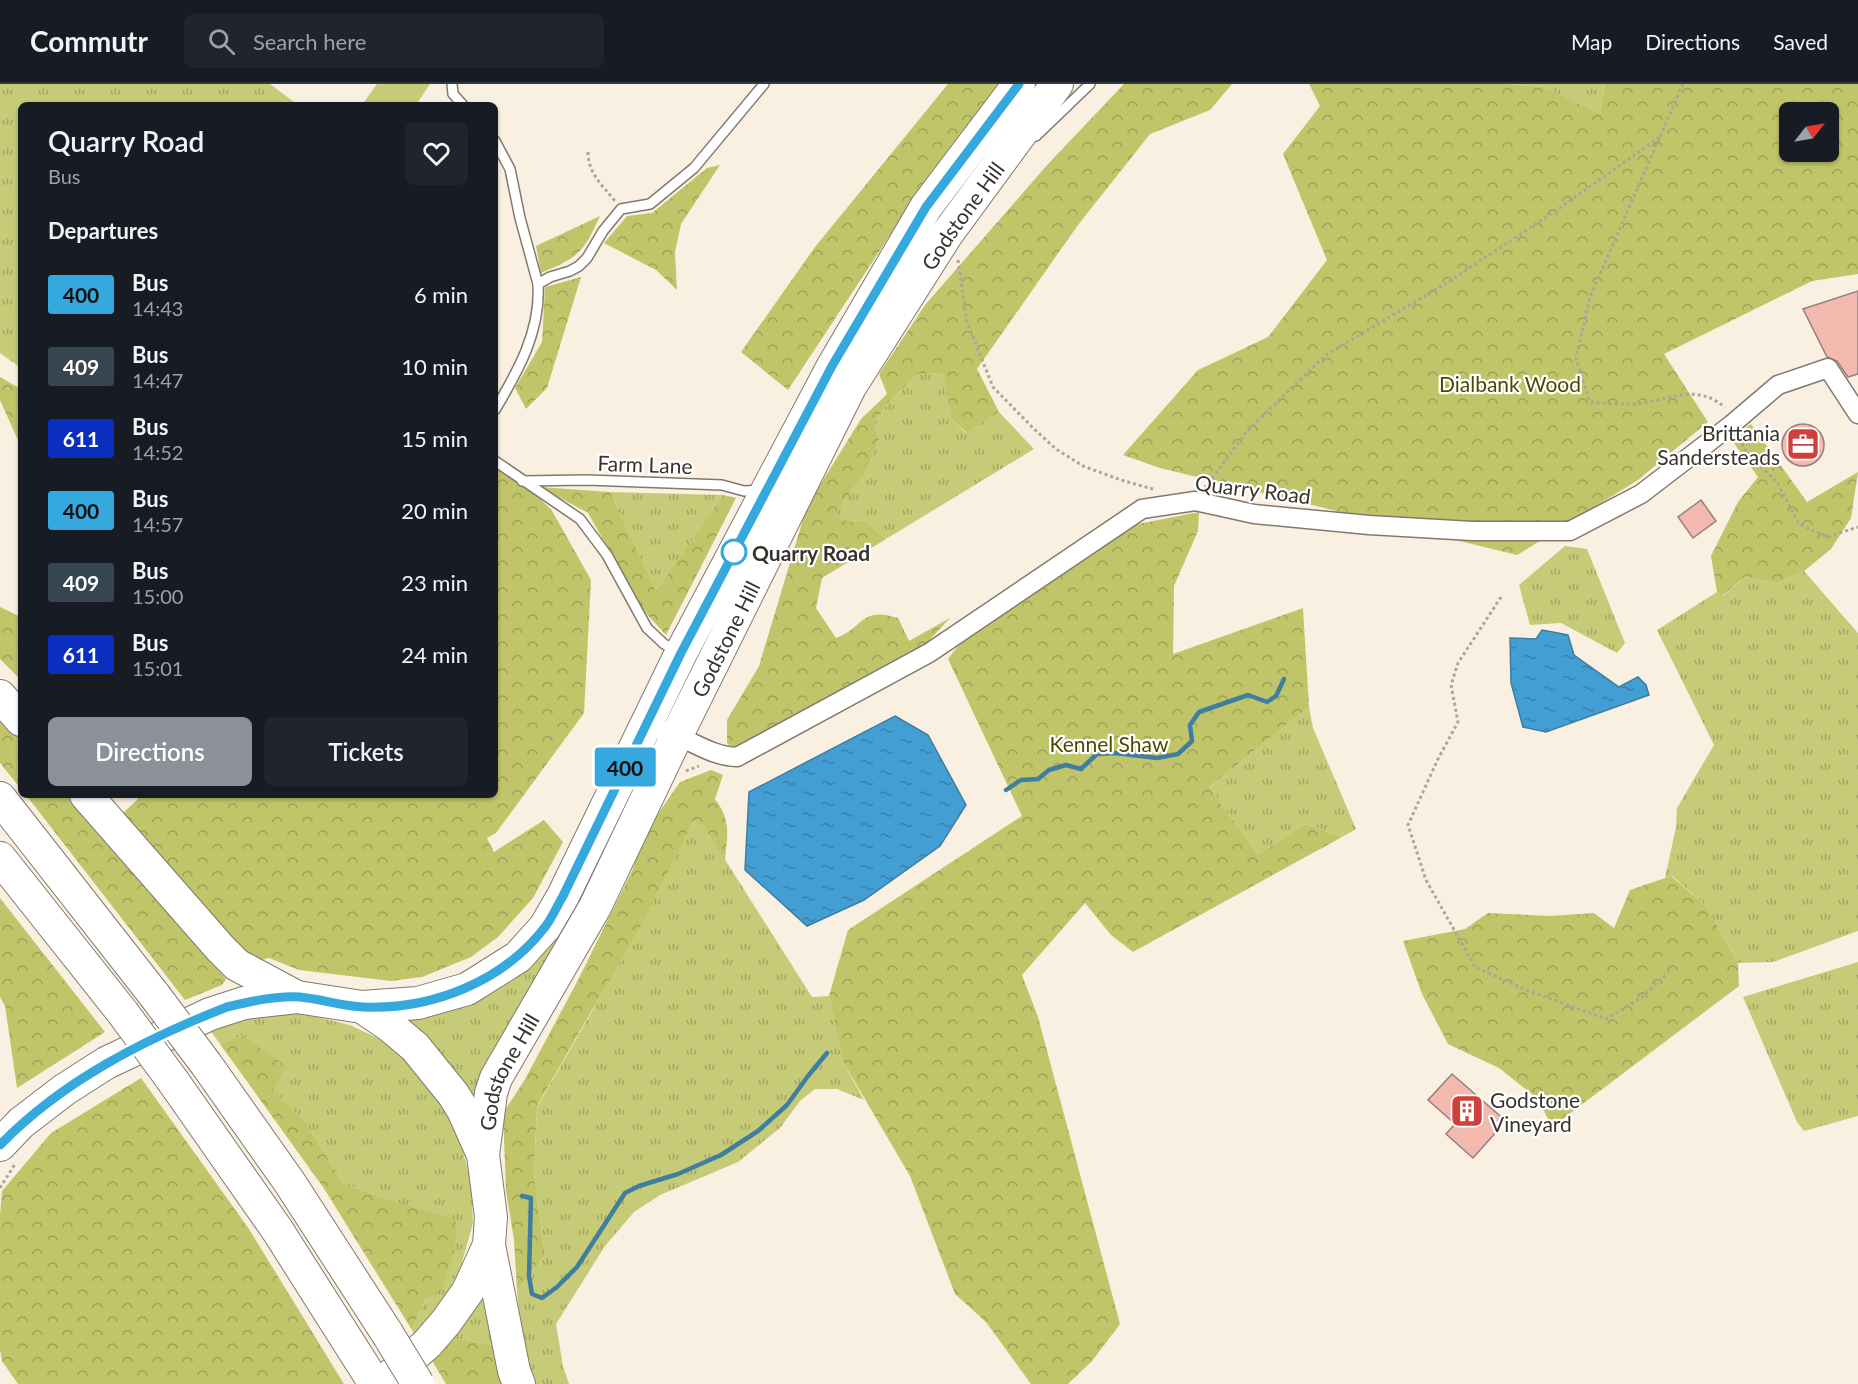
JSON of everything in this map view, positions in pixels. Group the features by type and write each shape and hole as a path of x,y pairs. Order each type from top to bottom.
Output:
{"highway":[{"name":"Godstone Hill","path":"362,1007 418,1004 467,988 518,957 545,927 563,896 681,653 832,366 926,207 1019,84"},
{"name":"Godstone Hill","path":"483,1155 491,1093 496,1078 595,907 677,735 850,387 947,234 1057,84"},
{"path":"0,696 18,717"},
{"path":"0,798 206,1064 296,1191 418,1384"},
{"path":"89,798 220,948 237,964 297,997"},
{"path":"0,858 123,1013 173,1081 278,1231 375,1384"},
{"path":"0,1145 21,1123 64,1090 106,1063 227,1007 297,997 362,1007 415,1047 453,1094 463,1110 483,1155 491,1217 489,1245 514,1371 519,1384"},
{"path":"381,1384 427,1344 446,1322 468,1291 489,1245"}],"street":[{"name":"Quarry Road","path":"644,727 660,728 721,756 737,757 928,653 1142,509 1196,501 1254,514 1369,525 1472,531 1570,531 1641,494 1731,425 1778,385 1828,369 1858,414"}],"lane":[{"path":"452,84 453,94 460,102"},
{"path":"538,284 550,277 570,272 579,266 621,209 650,204 694,168 764,84"},
{"path":"1029,143 1090,84"},
{"path":"498,147 510,169 520,218 538,284 539,302 532,336 521,367 498,405"},
{"path":"992,171 1020,151"},
{"path":"498,463 580,519 607,555 647,628 664,644 681,653"},
{"name":"Farm Lane","path":"522,481 587,480 723,484 744,490 767,490"}],"path":[{"path":"1683,84 1590,297 1576,360 1590,402 1641,403 1684,393 1708,398 1724,406"},
{"path":"1196,501 1247,431 1326,355 1445,284 1557,210 1660,137"},
{"path":"588,152 588,162 596,179 621,209"},
{"path":"947,234 958,261 967,322 993,387 1056,449 1083,466 1121,480 1162,490"},
{"path":"1747,453 1777,482 1799,524 1827,537 1858,527"},
{"path":"1502,597 1458,663 1451,685 1458,722 1438,759 1408,825 1426,880 1475,967 1524,989 1606,1019 1641,998 1669,972"}],"green space":[{"path":"0,84 270,84 294,102 18,102 18,366 0,353"},
{"path":"377,84 430,84 418,102 364,102"},
{"path":"948,84 1001,84 904,214 788,390 741,352 815,247"},
{"path":"1124,84 1232,84 1210,110 1150,134 1078,225 977,369 999,412 966,432 951,419 944,373 920,373 890,400 874,423 879,439 868,468 833,517 851,522 865,520 886,539 822,578 816,608 836,638 853,629 869,616 886,615 898,618 909,641 950,618 923,647 736,752 727,743 727,720 759,666 807,506 861,419 887,394 879,374 925,305 1048,164"},
{"name":"Dialbank Wood","path":"1309,84 1508,84 1544,87 1600,114 1605,84 1858,84 1858,274 1812,281 1664,354 1708,422 1638,480 1517,555 1160,468 1123,455 1198,370 1268,337 1327,260 1283,154 1320,106"},
{"path":"1508,84 1605,84 1600,115 1544,87"},
{"path":"720,165 681,224 675,252 677,290 656,270 604,243 627,216 652,213 707,168"},
{"path":"600,216 584,246 572,258 541,273 536,246"},
{"path":"581,277 547,388 526,409 515,388 542,342 545,287"},
{"path":"920,373 945,373 951,419 965,432 999,412 1034,449 886,539 865,520 851,522 832,518 868,468 879,439 874,423 890,400"},
{"path":"0,377 18,387 18,440 0,400"},
{"path":"1751,424 1807,502 1858,472 1851,518 1831,549 1804,571 1777,583 1745,577 1722,596 1717,592 1711,556 1738,502 1758,477 1731,439"},
{"path":"498,461 551,509 591,580 584,713 496,833 487,838 494,852 544,820 563,842 533,898 498,937 471,957 422,977 391,981 299,970 269,958 255,962 249,959 122,814 138,799 498,798"},
{"path":"540,487 610,492 656,592 723,495 736,498 666,635 643,610 588,513"},
{"path":"610,492 723,495 656,593"},
{"name":"Kennel Shaw","path":"1199,512 1198,531 1174,586 1173,654 1303,608 1309,707 1209,787 1258,854 1306,824 1342,837 1133,952 1111,935 1085,903 1022,975 1038,1017 1120,1324 1092,1361 1068,1384 1031,1384 986,1322 955,1294 910,1176 842,1060 829,996 848,930 1022,816 948,659 966,635 1138,524"},
{"path":"1565,546 1587,549 1625,643 1617,653 1561,623 1530,625 1519,585"},
{"path":"1804,571 1858,633 1858,931 1773,962 1738,963 1707,907 1672,876 1665,878 1676,827 1677,808 1714,745 1657,630 1717,592 1723,596 1745,577 1777,583"},
{"path":"0,607 18,616 18,677 0,659"},
{"path":"1309,707 1313,728 1356,829 1342,837 1306,824 1258,854 1209,787"},
{"path":"0,712 18,733 18,785 0,763"},
{"path":"652,755 477,1125 393,1018 494,986 610,824"},
{"path":"711,770 723,775 715,799 724,815 727,828 725,861 705,828 693,821 641,925 537,1106 534,1172 545,1255 517,1290 514,1240 506,1191 503,1113 524,1081 578,980 632,871 646,831 680,782"},
{"path":"28,798 74,798 226,979 222,985 185,1000"},
{"path":"693,821 705,828 812,997 829,996 842,1060 864,1100 837,1089 815,1089 800,1101 780,1128 738,1162 660,1195 634,1212 605,1246 556,1324 563,1366 569,1384 533,1384 521,1340 517,1290 545,1255 534,1172 537,1107 590,1015"},
{"path":"1671,876 1707,907 1738,963 1739,986 1552,1127 1538,1099 1499,1068 1448,1044 1422,994 1403,941 1465,929 1488,913 1550,916 1594,913 1614,928 1630,890"},
{"path":"0,898 105,1032 17,1088 5,1006 0,997"},
{"path":"1858,962 1858,1116 1804,1131 1797,1122 1743,997"},
{"path":"285,1012 350,1025 388,1043 414,1062 458,1130 471,1183 473,1223 461,1266 440,1309 415,1338 412,1330 425,1299 388,1200 343,1183 304,1120 273,1091 243,1035 220,1044 210,1030 256,1016"},
{"path":"242,1035 286,1066 273,1091 304,1120 343,1183 388,1200 456,1219 455,1249 441,1291 425,1299 412,1330 323,1187 220,1044"},
{"path":"141,1078 249,1229 344,1384 18,1384 2,1361 0,1350 0,1215 2,1191 51,1133"},
{"path":"485,1270 499,1346 466,1340 443,1339"},
{"path":"443,1339 466,1340 499,1346 508,1384 446,1384 428,1354"}],"water":[{"path":"1542,630 1568,635 1574,655 1619,687 1638,677 1646,685 1649,695 1546,732 1523,727 1511,683 1510,638 1536,639"},
{"path":"895,716 928,735 966,805 940,846 864,900 807,926 745,870 749,792"}],"building":[{"path":"1858,291 1858,374 1848,377 1837,361 1827,357 1803,309"},
{"name":"Brittania Sandersteads","path":"1803,424 1811,425 1818,430 1823,437 1823,453 1818,460 1811,465 1803,466 1795,465 1788,460 1783,453 1782,445 1783,437 1788,430 1795,425"},
{"path":"1701,500 1716,521 1693,538 1678,517"},
{"name":"Godstone Vineyard","path":"1452,1074 1506,1121 1473,1158 1446,1134 1455,1124 1428,1100"}],"waterway":[{"path":"1006,790 1021,780 1038,779 1049,770 1066,765 1081,769 1097,754 1115,753 1157,758 1178,754 1192,741 1190,725 1199,712 1248,695 1267,702 1276,696 1284,679"},
{"path":"522,1196 531,1198 529,1276 532,1294 542,1298 577,1267 625,1193 639,1186 678,1174 721,1155 758,1131 787,1105 827,1053"}],"bus line":[{"name":"400","path":"0,1145 21,1123 64,1090 106,1063 227,1007 297,997 362,1007 418,1004 467,988 518,957 545,927 563,896 681,653 832,366 926,207 1019,84"}],"place":[{"name":"Brittania Sandersteads","path":"1803,444"},
{"name":"Quarry Road","path":"734,552"},
{"name":"Godstone Vineyard","path":"1467,1111"}]}
